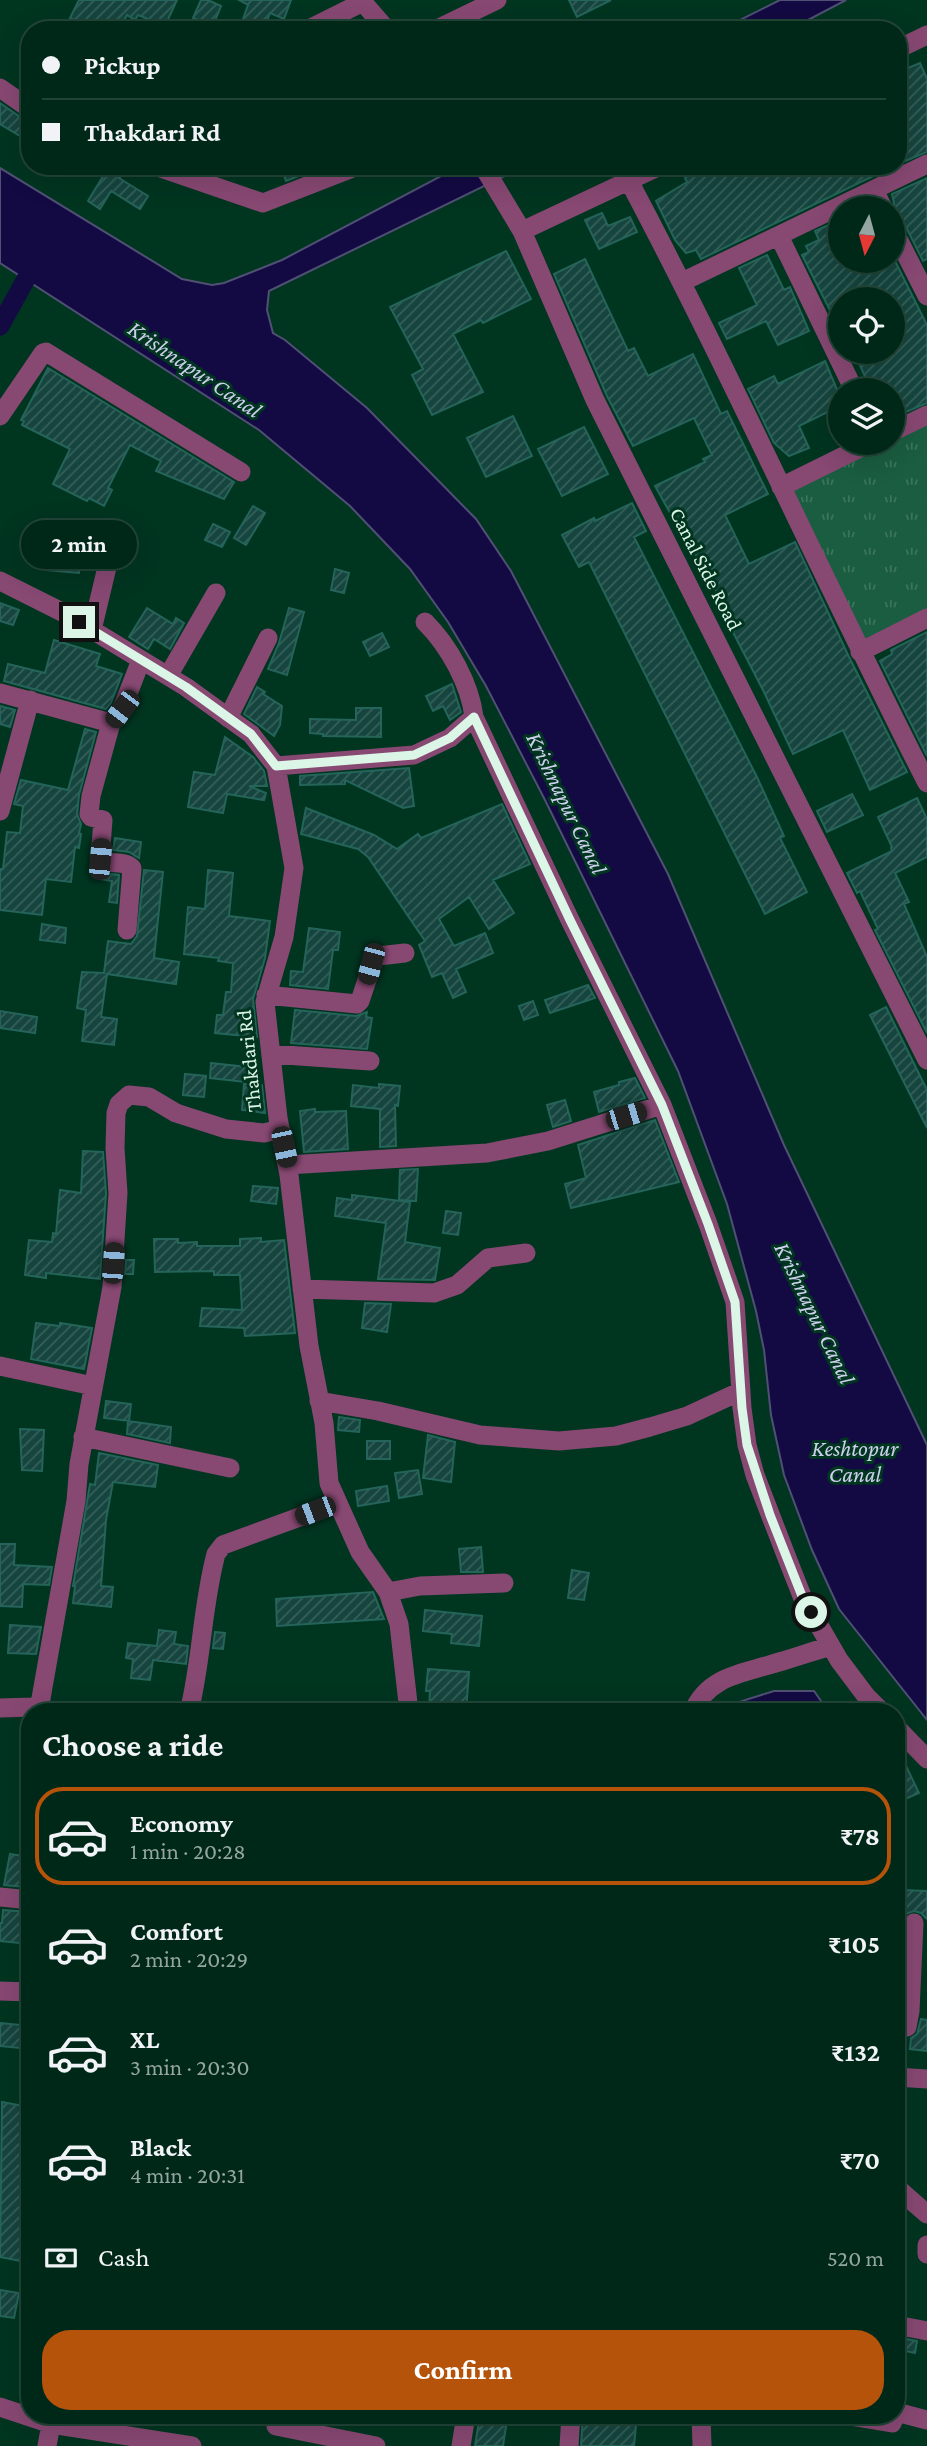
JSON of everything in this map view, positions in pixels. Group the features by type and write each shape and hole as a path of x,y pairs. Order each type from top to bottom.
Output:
{"street":[{"path":"454,21 497,0"},
{"path":"324,21 362,1 379,21"},
{"path":"907,47 925,42"},
{"path":"0,88 21,103"},
{"path":"907,174 927,164"},
{"path":"181,175 263,203 335,175"},
{"name":"Canal Side Road","path":"488,175 522,231 595,400 927,1060"},
{"path":"522,231 641,175"},
{"path":"682,282 905,175"},
{"path":"629,181 682,282 860,652 927,783"},
{"path":"874,190 877,196"},
{"path":"779,236 848,378"},
{"path":"905,253 927,296"},
{"path":"0,416 46,352 241,472"},
{"path":"905,426 927,415"},
{"path":"780,486 845,455"},
{"path":"92,630 113,542"},
{"name":"Thakdari Rd","path":"0,581 66,614 167,676 251,734 276,766 294,868 284,937 266,995 280,1129 287,1165 309,1346 329,1483 360,1552 388,1592 399,1624 408,1703"},
{"path":"167,676 216,593"},
{"path":"860,652 927,618"},
{"path":"425,622 446,650 469,691 474,717 570,920 662,1105 735,1302 747,1445 762,1495 802,1596 831,1646 873,1703"},
{"path":"228,718 268,638"},
{"path":"127,930 132,867 100,859 103,820 89,814 91,796 111,723 127,698 141,660"},
{"path":"0,693 111,723"},
{"path":"0,811 30,701"},
{"path":"276,766 414,755 450,738 474,717"},
{"path":"266,995 356,1004 360,1001 374,959 378,956 405,953"},
{"path":"271,1054 370,1061"},
{"path":"40,1703 74,1514 83,1437 112,1287 118,1193 114,1147 119,1104 129,1095 149,1097 176,1113 226,1129 264,1133 280,1129"},
{"path":"287,1165 487,1153 548,1141 662,1105"},
{"path":"302,1289 434,1293 457,1285 488,1258 526,1253"},
{"path":"0,1366 93,1386"},
{"path":"319,1401 378,1411 480,1435 559,1441 616,1436 687,1416 741,1391"},
{"path":"83,1437 230,1468"},
{"path":"191,1703 200,1636 216,1555 223,1545 338,1503"},
{"path":"388,1592 420,1586 504,1583"},
{"path":"697,1703 710,1687 731,1675 831,1646"},
{"path":"0,1708 21,1707"},
{"path":"905,1736 927,1759"},
{"path":"0,1898 21,1899"},
{"path":"907,2027 910,2011 912,1923"},
{"path":"0,1991 21,1992"},
{"path":"905,2078 927,2079"},
{"path":"905,2195 927,2214"},
{"path":"927,2245 927,2254"},
{"path":"905,2327 927,2331"},
{"path":"0,2407 21,2414"},
{"path":"905,2414 927,2420"},
{"path":"47,2446 51,2424 115,2440 192,2446"},
{"path":"273,2446 277,2424"},
{"path":"289,2424 376,2446"},
{"path":"461,2446 465,2424"},
{"path":"569,2446 570,2424"},
{"path":"701,2424 702,2446"}],"green space":[{"path":"927,423 927,613 864,643 790,487 858,455 905,455 905,433"}],"water":[{"path":"780,0 846,0 806,21 738,21"},
{"name":"Keshtopur Canal","path":"0,168 182,279 212,285 224,283 282,260 443,175 507,175 269,291 267,310 273,333 367,408 476,519 511,571 668,874 784,1145 927,1445 927,1720 839,1609 812,1550 784,1475 771,1415 764,1350 756,1311 727,1204 678,1071 545,800 486,686 448,622 410,569 350,506 259,430 0,263"},
{"path":"774,1691 814,1691 822,1703 736,1703"}],"building":[{"path":"79,0 177,0 167,21 153,21 138,15 135,20 127,15 124,21 76,21 70,18"},
{"path":"201,0 221,6 215,21 193,18"},
{"path":"239,0 291,0 284,19 270,13 267,21 242,21 248,5"},
{"path":"569,0 611,0 577,17"},
{"path":"920,63 927,79 927,152 907,160 907,68"},
{"path":"0,103 21,118 21,137 0,124"},
{"path":"104,175 119,175 119,178 148,196 140,209 111,191 100,209 88,201"},
{"path":"284,175 301,175 286,181"},
{"path":"690,175 875,175 701,259 696,250 686,253 675,240 656,201 687,182 685,178"},
{"path":"927,178 927,259 923,261 905,225 905,196 892,194"},
{"path":"602,213 608,226 630,217 637,232 599,249 585,220"},
{"path":"828,225 828,273 901,273 927,325 927,403 905,412 905,378 866,378 859,364 905,364 905,287 828,287 828,306 802,255 809,252 806,246 819,240 815,231"},
{"path":"506,251 531,299 483,323 481,320 453,334 483,392 432,415 412,375 423,369 390,307"},
{"path":"767,255 784,290 790,287 809,331 778,345 766,321 727,339 719,323 757,305 739,268"},
{"path":"585,259 628,351 634,348 648,376 693,354 721,414 727,411 768,494 725,515 749,564 795,542 907,772 870,790 843,730 793,754 723,613 726,611 708,575 706,576 686,535 683,536 655,486 705,462 703,459 712,455 694,418 633,446 607,396 554,274"},
{"path":"825,361 832,378 828,378 828,412 799,426 809,448 789,456 774,443 748,389 774,376 778,384"},
{"path":"48,368 234,482 224,499 156,471 161,461 130,445 108,488 112,490 104,506 89,498 87,501 53,484 70,449 22,425 24,421 21,420"},
{"path":"513,416 532,456 486,477 467,438"},
{"path":"584,427 608,474 562,496 538,449"},
{"path":"632,503 646,531 634,537 757,777 784,836 780,838 807,892 765,914 589,562 579,567 562,535 594,518 595,521"},
{"path":"253,506 265,513 246,545 234,538"},
{"path":"83,524 79,573 45,570"},
{"path":"213,524 230,532 222,547 205,540"},
{"path":"335,569 349,573 344,593 331,590"},
{"path":"0,603 19,610 13,625 0,621"},
{"path":"147,608 173,624 176,618 184,623 170,649 154,639 148,649 129,637"},
{"path":"289,608 304,612 287,675 268,669"},
{"path":"927,632 927,756 880,661 892,654 891,650"},
{"path":"382,633 389,647 370,656 363,642"},
{"path":"54,640 100,654 96,666 122,674 106,709 4,681 8,664 45,673"},
{"path":"452,684 461,712 450,720 443,706 433,711 426,696"},
{"path":"257,687 282,706 280,725 274,736 244,714"},
{"path":"0,706 15,710 10,727 0,724"},
{"path":"356,708 381,708 381,737 323,736 310,733 310,719 356,720"},
{"path":"85,729 96,732 79,795 77,814 81,834 79,848 75,847 71,882 46,879 42,915 0,910 0,869 3,869 7,832 20,833 23,806 14,804 21,780 68,790"},
{"path":"225,737 253,757 264,771 267,786 249,786 266,793 264,800 227,794 223,813 188,807 194,772 215,775"},
{"path":"409,768 414,806 403,808 345,780 345,784 300,785 300,776"},
{"path":"852,794 863,815 827,832 817,811"},
{"path":"917,798 927,819 927,857 895,873 909,902 904,904 927,957 927,1033 875,930 878,929 860,891 857,893 847,873 892,851 878,817"},
{"path":"502,804 530,864 493,880 514,913 489,929 469,897 439,919 454,946 485,933 493,953 456,969 466,992 453,998 442,973 432,977 419,945 425,941 368,857 358,849 301,834 306,808 374,835 397,849 418,834 421,838"},
{"path":"115,838 141,842 139,858 129,852 113,850"},
{"path":"144,870 163,872 154,958 179,962 176,984 107,974 101,1017 117,1019 114,1045 82,1041 86,1010 77,1008 82,972 104,973 108,941 131,944 137,936"},
{"path":"208,870 233,873 229,916 270,921 265,958 253,999 257,1037 215,1033 217,1015 223,1015 226,992 231,992 233,963 218,961 219,958 184,954 188,907 205,909"},
{"path":"100,873 119,875 117,903 109,902 112,881 99,879"},
{"path":"42,924 66,928 65,943 40,940"},
{"path":"309,928 340,932 338,950 333,950 328,989 290,985 291,971 303,972"},
{"path":"588,985 595,998 550,1013 545,1000"},
{"path":"533,1001 538,1015 524,1020 519,1006"},
{"path":"886,1007 927,1090 927,1128 870,1015"},
{"path":"295,1010 356,1016 367,1012 366,1017 372,1018 367,1049 291,1043"},
{"path":"0,1011 37,1017 35,1033 0,1028"},
{"path":"211,1063 247,1067 245,1082 210,1078"},
{"path":"185,1074 206,1076 204,1097 183,1095"},
{"path":"635,1078 645,1098 599,1112 594,1092"},
{"path":"244,1084 262,1085 265,1113 242,1110"},
{"path":"379,1084 400,1086 398,1106 395,1105 396,1146 380,1147 380,1109 351,1106 353,1085 379,1088"},
{"path":"565,1100 571,1121 553,1127 547,1105"},
{"path":"315,1109 315,1112 346,1111 348,1149 304,1152 300,1111"},
{"path":"655,1120 679,1182 571,1208 565,1184 586,1178 578,1145"},
{"path":"83,1151 103,1152 106,1193 100,1279 46,1273 46,1278 25,1275 29,1240 52,1242 53,1233 56,1234 60,1190 81,1193"},
{"path":"418,1169 416,1201 399,1200 400,1170"},
{"path":"253,1186 278,1188 276,1204 251,1201"},
{"path":"352,1195 410,1202 405,1242 440,1248 435,1280 378,1279 386,1223 335,1216 337,1198 352,1200"},
{"path":"446,1211 461,1213 458,1235 443,1233"},
{"path":"261,1238 261,1242 284,1240 295,1333 245,1336 244,1328 200,1326 202,1308 242,1310 240,1275 214,1275 214,1271 155,1272 154,1239 178,1239 178,1243 197,1242 197,1246 240,1246 240,1239"},
{"path":"126,1260 134,1260 133,1274 125,1274"},
{"path":"365,1303 391,1304 387,1332 362,1328"},
{"path":"36,1323 60,1326 60,1323 92,1328 84,1369 31,1359"},
{"path":"106,1401 131,1404 129,1421 104,1418"},
{"path":"339,1417 360,1420 359,1432 338,1430"},
{"path":"128,1421 171,1427 170,1443 127,1434"},
{"path":"20,1429 44,1430 42,1471 22,1470"},
{"path":"428,1435 455,1442 451,1482 423,1478"},
{"path":"367,1441 390,1441 390,1459 367,1459"},
{"path":"99,1453 158,1465 155,1487 113,1482 106,1520 101,1586 113,1587 111,1607 73,1603 73,1586 90,1484 95,1485"},
{"path":"418,1470 422,1494 399,1498 395,1473"},
{"path":"387,1486 389,1501 358,1506 356,1491"},
{"path":"0,1544 15,1544 14,1565 52,1567 49,1585 23,1584 22,1607 0,1606"},
{"path":"481,1547 483,1572 461,1572 459,1549"},
{"path":"572,1570 589,1573 584,1600 568,1598"},
{"path":"373,1592 384,1619 277,1626 276,1599"},
{"path":"425,1610 482,1616 479,1646 451,1643 452,1634 423,1631"},
{"path":"10,1625 41,1627 36,1654 8,1653"},
{"path":"159,1630 176,1632 174,1644 188,1646 186,1664 153,1660 150,1680 131,1678 133,1659 126,1658 128,1643 157,1646"},
{"path":"215,1632 225,1633 223,1649 213,1648"},
{"path":"428,1669 469,1672 467,1703 429,1703 430,1691 426,1691"},
{"path":"905,1764 919,1793 905,1799"},
{"path":"10,1854 21,1856 21,1887 4,1885"},
{"path":"905,1890 927,1891 927,1919 921,1913 908,1913 905,1916"},
{"path":"3,1910 21,1911 21,1943 0,1941"},
{"path":"921,2019 927,2020 927,2051 910,2049 911,2038 917,2034"},
{"path":"0,2023 21,2025 21,2048 0,2046"},
{"path":"2,2102 21,2106 21,2261 0,2257"},
{"path":"0,2290 19,2293 14,2318 0,2316"},
{"path":"905,2339 917,2341 915,2353 905,2351"},
{"path":"479,2424 506,2424 503,2446 475,2446"},
{"path":"582,2424 636,2424 634,2446 581,2446"}],"waterway":[{"path":"0,326 26,279"}],"route":[{"path":"79,622 186,687 251,734 276,766 414,755 450,738 474,717 570,920 662,1105 708,1224 735,1302 747,1445 770,1515 811,1612"}],"water label":[{"name":"Krishnapur Canal","path":"195,369"},
{"name":"Krishnapur Canal","path":"567,803"},
{"name":"Krishnapur Canal","path":"815,1313"}]}
